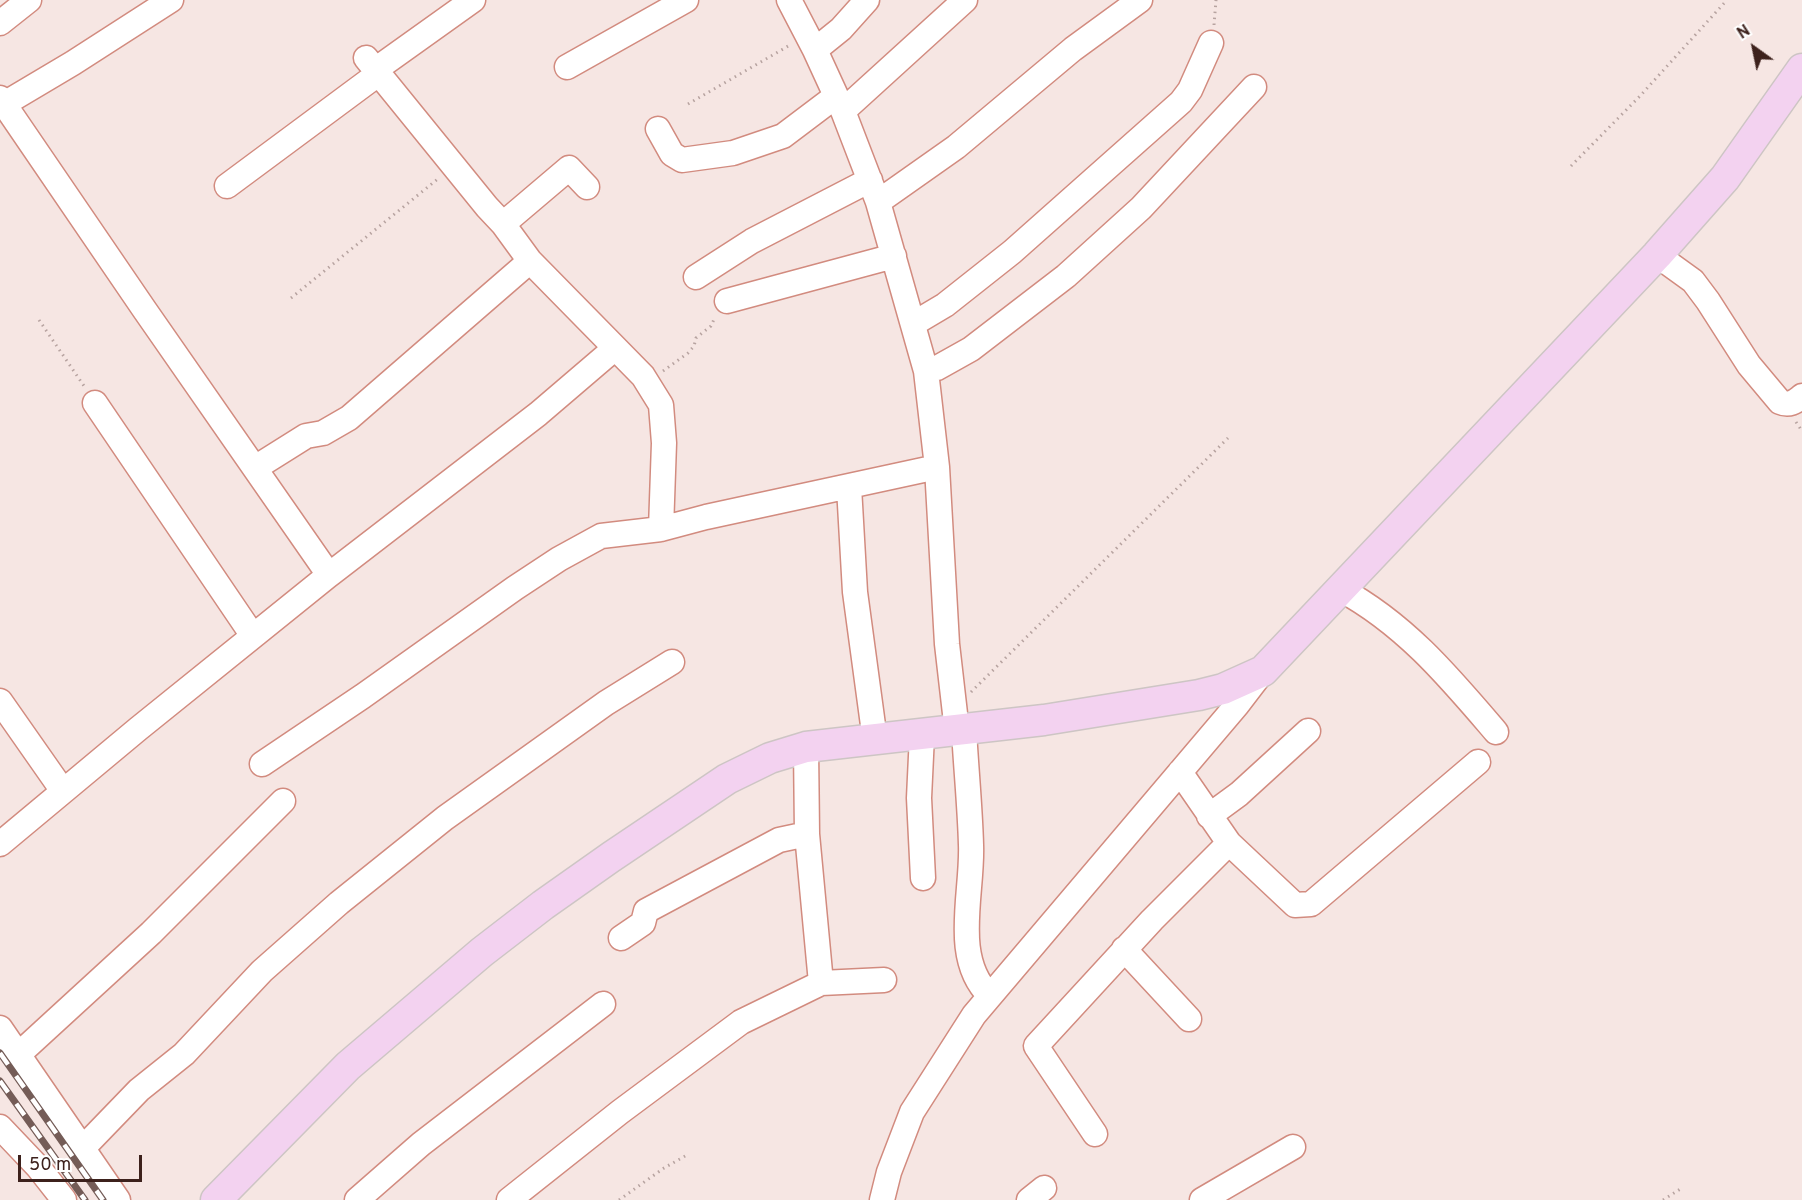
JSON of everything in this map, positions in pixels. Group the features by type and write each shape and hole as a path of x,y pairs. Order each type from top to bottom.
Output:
{"main road":[{"path":"216,1200 348,1066 482,952 611,857 727,779 770,758 806,747 1044,720 1200,695 1263,671 1657,255 1725,178 1802,69"}],"street":[{"path":"0,23 29,0"},
{"path":"171,0 73,63 2,101 329,574"},
{"path":"227,186 373,67 473,0"},
{"path":"567,67 686,0"},
{"path":"789,0 839,104 874,191 926,371 937,467 947,644 960,730 972,847 967,937 974,976 990,996"},
{"path":"811,42 841,29 867,0"},
{"path":"658,129 672,154 682,160 733,153 783,136 839,104 965,0"},
{"path":"696,277 752,241 874,191 956,147 1064,57 1140,0"},
{"path":"913,324 945,305 1012,252 1181,102 1190,90 1211,43"},
{"path":"373,67 487,207 504,224 530,261 643,376 651,387 661,405 664,443 661,529"},
{"path":"926,371 937,368 970,349 1066,276 1141,208 1254,87"},
{"path":"504,224 569,168 587,187"},
{"path":"1657,255 1693,281 1749,365 1780,402 1786,404 1795,402 1802,396"},
{"path":"727,301 894,256"},
{"path":"255,468 306,436 323,433 349,418 530,261"},
{"path":"0,844 329,574 538,414 614,349"},
{"path":"95,403 253,636"},
{"path":"262,764 559,559 601,536 661,529 706,517 937,467"},
{"path":"849,487 855,592 875,740"},
{"path":"1340,589 1387,618 1446,673 1496,732"},
{"path":"83,1148 139,1090 184,1054 262,971 339,903 445,818 606,703 672,662"},
{"path":"882,1200 889,1172 912,1112 974,1015 1237,705 1263,671"},
{"path":"0,701 63,791"},
{"path":"1209,816 1239,794 1308,731"},
{"path":"922,735 919,798 923,878"},
{"path":"806,747 807,834 821,983"},
{"path":"1180,772 1229,843 1294,906 1311,904 1478,762"},
{"path":"19,1054 151,933 283,801"},
{"path":"621,938 643,923 646,911 779,840 807,834"},
{"path":"1095,1134 1036,1046 1124,949 1229,843"},
{"path":"1124,949 1190,1019"},
{"path":"509,1200 620,1112 741,1022 821,983 884,980"},
{"path":"357,1200 421,1144 603,1004"},
{"path":"0,1028 118,1200"},
{"path":"0,1126 38,1167 64,1200"},
{"path":"1202,1200 1293,1147"}],"path":[{"path":"1571,166 1640,96 1727,0"},
{"path":"688,104 811,42"},
{"path":"291,298 453,166"},
{"path":"651,387 663,371 688,353 694,346 696,338 711,326 721,307 727,301"},
{"path":"39,320 95,403"},
{"path":"970,693 1228,438"},
{"path":"619,1200 664,1168 687,1155"},
{"path":"1663,1200 1682,1188"}],"railway":[{"path":"0,1053 103,1200"},
{"path":"0,1081 85,1200"}]}
